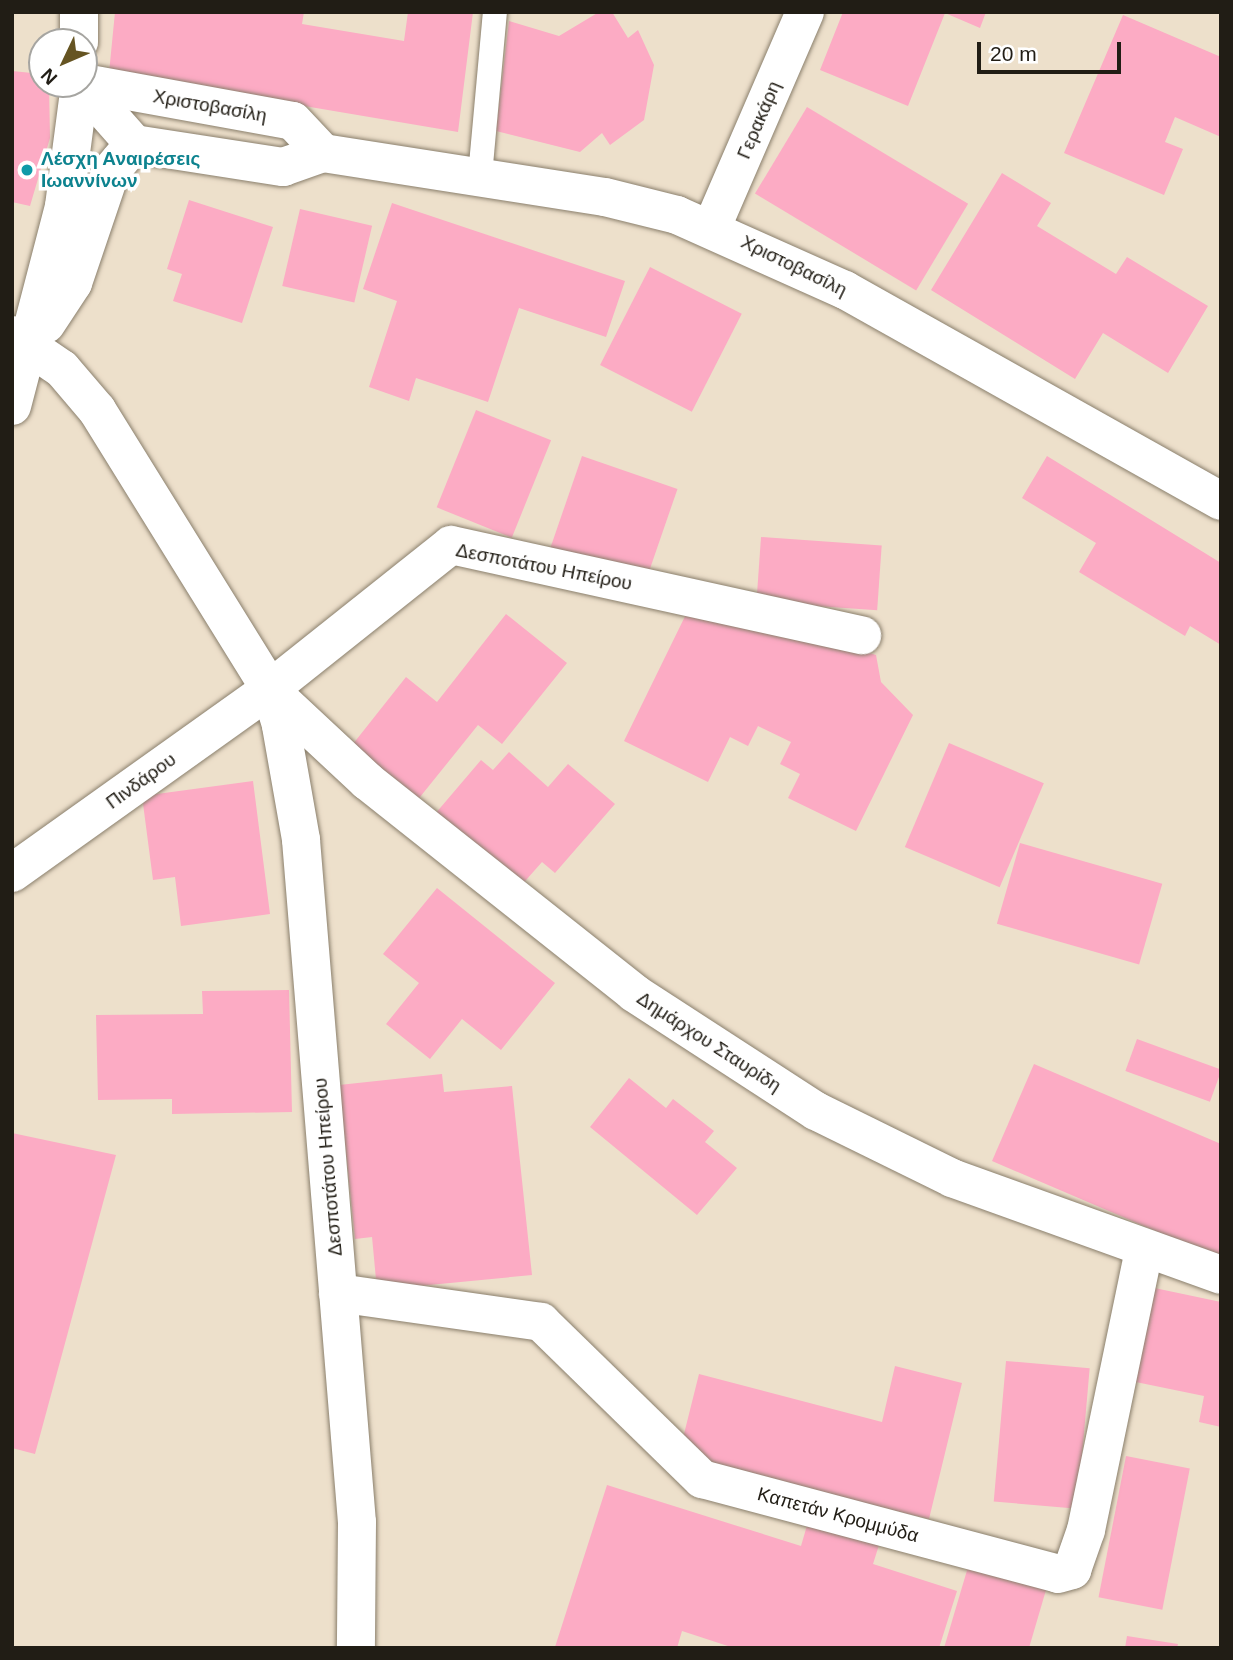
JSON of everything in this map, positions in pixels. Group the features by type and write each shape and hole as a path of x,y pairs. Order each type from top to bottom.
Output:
{"street":[{"name":"Γερακάρη","path":"712,227 805,12"},
{"name":"Χριστοβασίλη","path":"98,87 293,121 323,153"},
{"path":"12,406 21,340 73,161 80,98"},
{"path":"21,340 73,283 111,171 134,144 94,98"},
{"name":"Χριστοβασίλη","path":"134,144 283,167 323,153 641,205 712,227 845,290 1221,500"},
{"name":"Δεσποτάτου Ηπείρου","path":"21,340 62,369 97,411 270,689 287,749 301,840 358,1535 356,1648"},
{"name":"Δεσποτάτου Ηπείρου","path":"270,689 451,545 862,635"},
{"name":"Πινδάρου","path":"12,873 270,689"},
{"name":"Δημάρχου Σταυρίδη","path":"270,689 367,781 596,964 710,1046 866,1139 975,1188 1144,1250 1221,1275"},
{"name":"Καπετάν Κρομμύδα","path":"338,1293 541,1322 702,1479 1058,1574 1072,1570 1086,1530 1144,1250"}],"lane":[{"path":"480,177 495,12"}],"building":[{"path":"115,12 304,12 302,24 404,41 408,12 473,12 458,132 109,73"},
{"path":"599,12 612,12 628,38 638,30 654,65 644,120 610,145 602,133 580,152 496,131 509,21 559,36"},
{"path":"843,12 986,12 980,28 945,13 908,106 820,70"},
{"path":"1123,15 1221,57 1221,137 1175,117 1165,142 1183,149 1164,195 1064,153"},
{"name":"Λέσχη Αναιρέσεις Ιωαννίνων","path":"12,71 28,73 28,98 49,98 50,138 30,206 12,202"},
{"path":"807,107 968,204 916,290 755,194"},
{"path":"1002,173 1051,203 1037,226 1116,274 1127,257 1208,306 1168,373 1103,333 1075,379 931,290"},
{"path":"189,200 273,227 242,323 173,301 182,274 167,269"},
{"path":"392,203 625,281 606,337 519,308 488,402 416,378 409,401 369,387 397,301 363,289"},
{"path":"300,209 372,226 354,303 282,286"},
{"path":"650,267 742,314 692,412 600,365"},
{"path":"476,410 551,440 512,538 437,507"},
{"path":"582,456 677,489 646,581 550,548"},
{"path":"1047,456 1221,563 1221,645 1190,626 1185,636 1079,572 1096,543 1022,498"},
{"path":"761,537 882,545 877,610 756,602"},
{"path":"693,600 876,655 881,682 913,715 856,831 788,798 800,774 780,764 791,742 758,726 748,746 730,737 708,782 624,741"},
{"path":"506,614 567,663 502,744 478,725 416,802 349,749 406,677 437,702"},
{"path":"949,743 1044,783 1000,887 905,847"},
{"path":"509,752 548,787 568,764 615,804 555,873 542,862 519,888 435,814 481,760 493,770"},
{"path":"253,781 270,914 181,926 175,877 153,880 142,796"},
{"path":"1020,843 1162,884 1139,965 997,924"},
{"path":"437,888 555,983 501,1050 462,1019 430,1059 386,1024 419,983 383,954"},
{"path":"289,990 292,1112 172,1114 172,1099 98,1100 96,1015 203,1014 202,991"},
{"path":"1137,1039 1221,1070 1210,1102 1125,1071"},
{"path":"1034,1064 1221,1144 1221,1259 992,1161"},
{"path":"442,1074 444,1092 512,1086 532,1275 377,1290 372,1237 355,1239 339,1085"},
{"path":"629,1078 666,1108 673,1099 714,1131 705,1142 737,1168 697,1215 590,1127"},
{"path":"12,1133 116,1155 35,1454 12,1448"},
{"path":"1145,1286 1221,1302 1221,1427 1199,1422 1204,1396 1126,1380"},
{"path":"1006,1361 1090,1368 1077,1509 994,1501"},
{"path":"895,1366 962,1383 929,1519 678,1458 699,1374 882,1422"},
{"path":"1126,1456 1190,1468 1162,1610 1099,1597"},
{"path":"607,1485 801,1546 808,1522 879,1545 873,1564 957,1591 939,1648 734,1648 682,1631 677,1648 555,1647"},
{"path":"968,1567 1046,1590 1029,1648 944,1648"},
{"path":"1127,1636 1178,1644 1177,1648 1125,1648"}],"place":[{"name":"Λέσχη Αναιρέσεις Ιωαννίνων","path":"27,170"}]}
